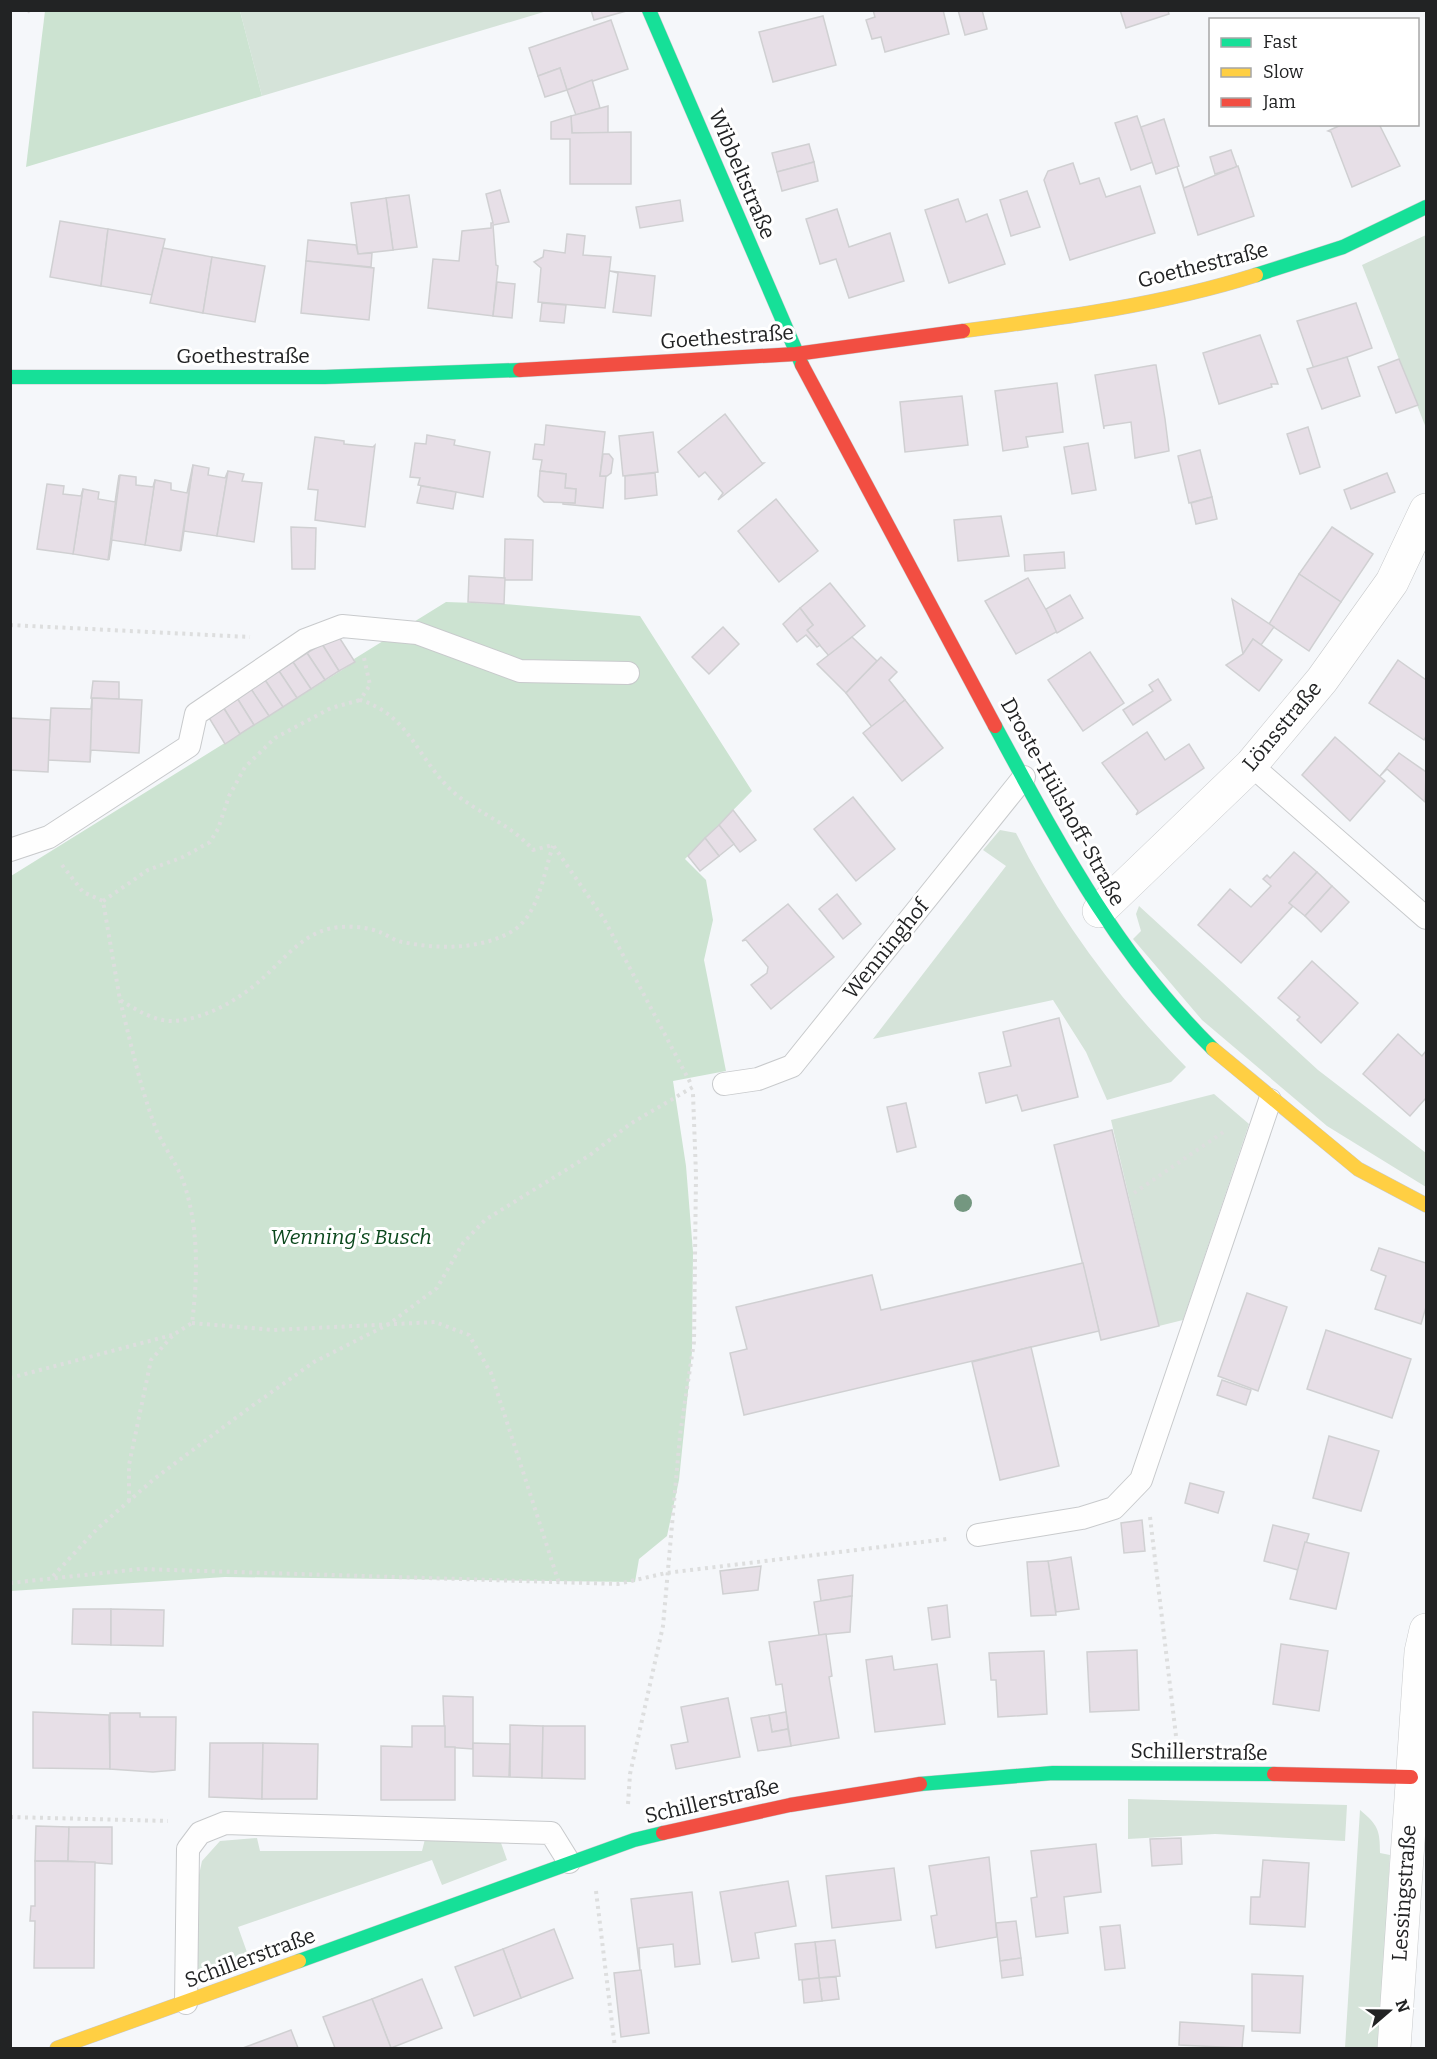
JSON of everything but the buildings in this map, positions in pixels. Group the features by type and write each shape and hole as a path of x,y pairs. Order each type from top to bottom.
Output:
{"street":[{"name":"Wibbeltstraße","path":"649,10 796,354"},
{"name":"Goethestraße","path":"10,377 325,377 584,368 796,354 1073,316 1214,288 1343,246 1426,207"},
{"name":"Droste-Hülshoff-Straße","path":"796,354 1067,860 1134,962 1182,1018 1270,1100 1358,1169 1426,1205"},
{"name":"Lönsstraße","path":"1099,911 1251,765 1322,680 1392,582 1426,510"},
{"name":"Lessingstraße","path":"1394,2049 1411,1777 1421,1652 1426,1630"},
{"name":"Schillerstraße","path":"57,2049 634,1840 711,1821 846,1793 1051,1773 1411,1777"}],"lane":[{"path":"10,850 49,837 189,747 196,714 305,640 342,626 417,633 520,671 628,673"},
{"path":"1251,765 1426,918"},
{"name":"Wenninghof","path":"724,1084 758,1079 792,1066 1024,777"},
{"path":"978,1535 1082,1518 1114,1508 1141,1480 1270,1100"},
{"path":"186,2003 188,1849 200,1833 225,1823 551,1833 569,1862"}],"path":[{"path":"10,625 305,640"},
{"path":"357,628 370,685 360,700"},
{"path":"103,901 147,870 183,857 210,842 218,829 229,796 245,767 275,738 331,708 360,700 380,706 396,718 430,768 453,792 519,834 533,850 553,845"},
{"path":"49,837 63,867 83,892 103,901"},
{"path":"120,1000 140,1013 172,1021 199,1016 243,993 308,939 326,929 338,927 380,932 400,942 445,947 489,942 511,932 524,922 534,906 553,845"},
{"path":"553,845 604,919 692,1087 696,1175 694,1342 680,1435 663,1626 630,1774 627,1810 634,1840"},
{"path":"103,901 120,1000 150,1110 157,1130 182,1178 193,1222 195,1298 192,1323"},
{"path":"52,1576 97,1529 129,1504 154,1479 314,1362 389,1324 437,1288 463,1243 485,1220 590,1155 630,1124 692,1087 724,1084"},
{"path":"1134,1193 1270,1100"},
{"path":"129,1504 129,1465 151,1360 173,1335 192,1323 274,1330 435,1322 469,1335 490,1373 559,1583"},
{"path":"10,1378 173,1335"},
{"path":"1144,1469 1180,1773"},
{"path":"10,1582 140,1569 618,1584 666,1573 978,1535"},
{"path":"10,1817 172,1821 200,1833"},
{"path":"592,1854 615,2049"}],"shaded area":[{"path":"240,10 547,11 262,96"},
{"path":"1426,235 1426,428 1362,265"},
{"path":"1000,830 1016,833 1051,897 1092,957 1113,985 1186,1067 1171,1082 1107,1100 1086,1052 1053,1000 873,1039 1006,866 983,850"},
{"path":"1139,906 1318,1070 1426,1153 1426,1187 1327,1126 1202,1020 1133,939 1141,931 1136,914"},
{"path":"1214,1094 1249,1124 1183,1320 1159,1326 1111,1120"},
{"path":"1128,1799 1347,1805 1345,1841 1215,1834 1128,1839"},
{"path":"1360,1810 1377,1829 1380,1853 1390,1855 1379,2048 1345,2048"},
{"path":"257,1838 260,1851 422,1851 425,1839 500,1840 507,1860 442,1885 432,1860 238,1927 248,1955 198,1976 195,1963 197,1884 202,1861 220,1841"}],"green space":[{"path":"45,11 240,11 262,96 26,167"},
{"name":"Wenning's Busch","path":"446,602 504,604 640,616 752,791 685,859 706,880 713,920 704,960 726,1071 673,1081 686,1166 693,1252 692,1352 679,1480 667,1536 639,1559 635,1582 225,1577 11,1591 11,876 355,662 354,659"}],"traffic: fast":[{"path":"649,10 802,365"},
{"path":"1256,275 1343,247 1426,207"},
{"path":"10,377 325,377 520,370"},
{"path":"995,726 1042,813 1118,936 1178,1013 1213,1049"},
{"path":"920,1784 1053,1773 1274,1774"},
{"path":"299,1961 634,1840 663,1833"}],"traffic: slow":[{"path":"963,331 1074,315 1184,295 1256,275"},
{"path":"1213,1049 1358,1169 1426,1205"},
{"path":"57,2048 299,1961"}],"traffic: jam":[{"path":"520,370 796,354 963,331"},
{"path":"802,365 995,726"},
{"path":"1274,1774 1411,1777"},
{"path":"663,1833 790,1805 920,1784"}]}
